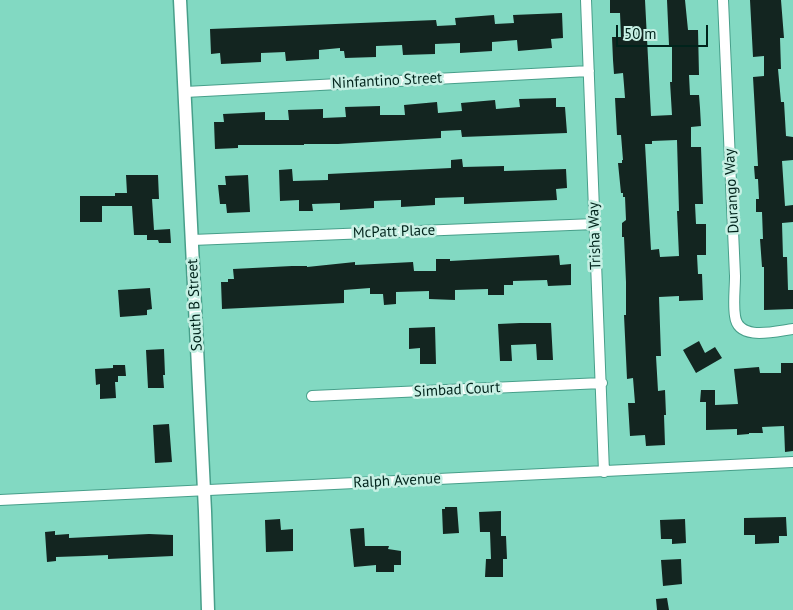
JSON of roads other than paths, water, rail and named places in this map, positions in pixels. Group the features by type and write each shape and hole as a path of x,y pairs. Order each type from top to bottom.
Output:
{"street":[{"name":"South B Street","path":"180,0 208,610"},
{"name":"Trisha Way","path":"586,0 604,472"},
{"name":"Durango Way","path":"723,0 735,276 735,317 742,328 751,333 793,329"},
{"name":"Ninfantino Street","path":"185,92 589,71"},
{"name":"McPatt Place","path":"192,240 595,224"},
{"name":"Simbad Court","path":"312,396 602,383"},
{"name":"Ralph Avenue","path":"0,500 793,462"}]}
